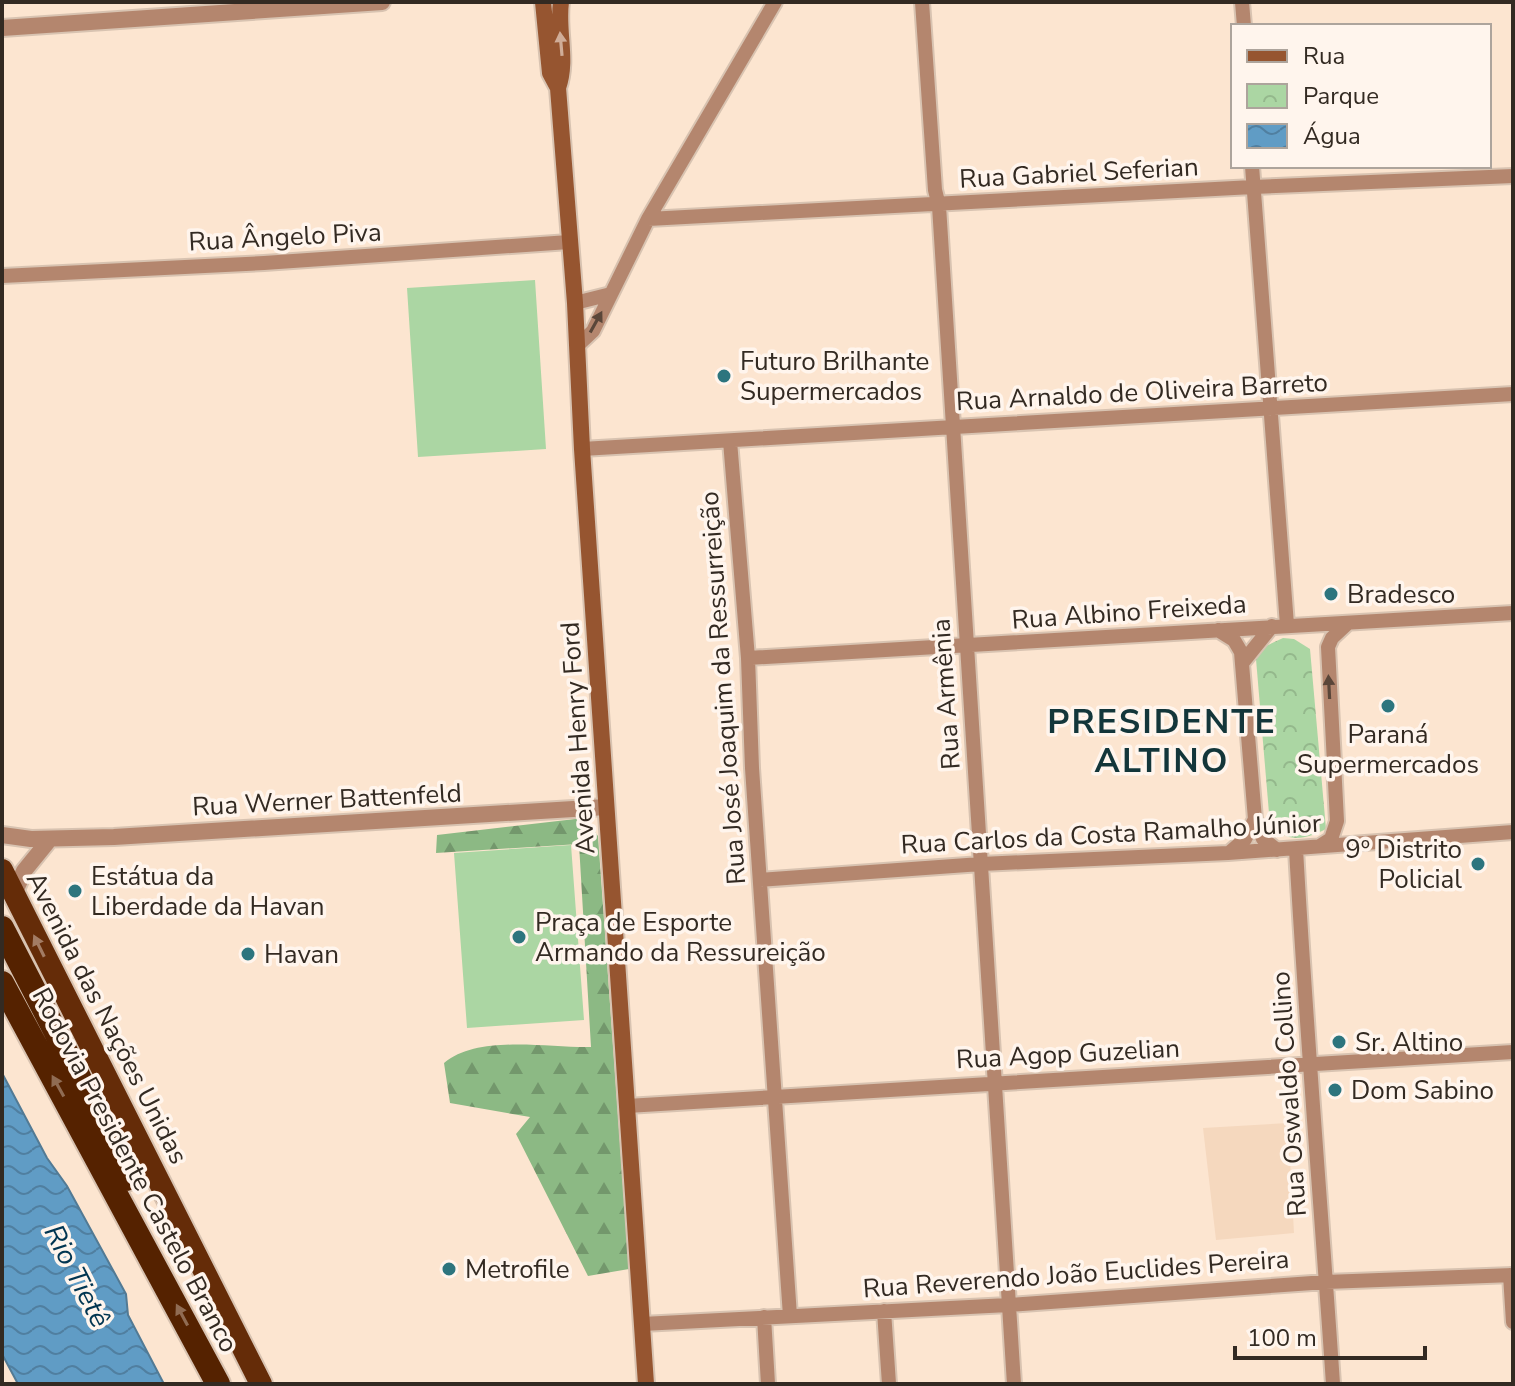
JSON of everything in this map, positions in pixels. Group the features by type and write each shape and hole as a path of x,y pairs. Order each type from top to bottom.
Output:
{"highway":[{"name":"Avenida das Nações Unidas","path":"2,870 261,1384"},
{"path":"2,928 79,1077 136,1202 148,1250"},
{"name":"Rodovia Presidente Castelo Branco","path":"2,983 218,1384"}],"main road":[{"name":"Avenida Henry Ford","path":"543,2 550,73 558,88"},
{"name":"Avenida Henry Ford","path":"561,2 559,18 563,72 558,88 646,1384"}],"street":[{"path":"2,28 382,2"},
{"path":"577,346 593,331 648,219 775,2"},
{"name":"Rua Armênia","path":"922,2 935,190 939,206 1014,1384"},
{"path":"1242,2 1244,24"},
{"path":"1252,168 1286,625"},
{"name":"Rua Gabriel Seferian","path":"648,219 1513,176"},
{"name":"Rua Ângelo Piva","path":"2,276 264,263 569,242"},
{"path":"575,303 611,294"},
{"name":"Rua Arnaldo de Oliveira Barreto","path":"582,449 1513,394"},
{"name":"Rua José Joaquim da Ressurreição","path":"730,441 748,658 790,1316"},
{"name":"Rua Albino Freixeda","path":"748,658 1513,613"},
{"path":"1316,847 1331,839 1337,821 1327,656 1332,638 1347,624"},
{"path":"1286,625 1316,638 1327,656"},
{"path":"1243,662 1286,625"},
{"path":"1217,630 1234,640 1243,662 1255,819 1263,839 1277,850"},
{"name":"Rua Werner Battenfeld","path":"2,835 50,839 606,807"},
{"path":"1228,853 1245,839 1255,819"},
{"path":"1337,821 1354,845"},
{"name":"Rua Carlos da Costa Ramalho Júnior","path":"760,880 981,864 1296,849 1513,832"},
{"path":"14,894 24,871 50,839"},
{"name":"Rua Oswaldo Collino","path":"1296,849 1308,1064 1333,1384"},
{"name":"Rua Agop Guzelian","path":"627,1106 1513,1052"},
{"path":"1512,1275 1513,1322"},
{"name":"Rua Reverendo João Euclides Pereira","path":"642,1324 1008,1305 1326,1282 1512,1275"},
{"path":"884,1311 889,1384"},
{"path":"764,1317 768,1384"}],"shaded area":[{"path":"1288,1123 1294,1233 1216,1240 1203,1128"}],"green space":[{"path":"535,280 546,449 418,457 407,288"},
{"path":"1283,638 1294,639 1310,649 1326,829 1296,838 1283,835 1270,825 1256,659 1266,646"},
{"path":"584,818 598,836 629,1269 588,1276 516,1134 530,1117 450,1103 444,1063 476,1048 495,1045 591,1047 579,844 436,853 437,835"},
{"name":"Praça de Esporte Armando da Ressureição","path":"571,845 584,1020 467,1028 454,853"}],"water":[{"name":"Rio Tietê","path":"2,1073 126,1294 128,1315 164,1384 18,1384 2,1354"}],"place":[{"name":"Futuro Brilhante Supermercados","path":"724,376"},
{"name":"Bradesco","path":"1331,594"},
{"name":"Paraná Supermercados","path":"1388,706"},
{"name":"9º Distrito Policial","path":"1478,864"},
{"name":"Estátua da Liberdade da Havan","path":"75,891"},
{"name":"Praça de Esporte Armando da Ressureição","path":"519,937"},
{"name":"Havan","path":"248,954"},
{"name":"Sr. Altino","path":"1339,1042"},
{"name":"Dom Sabino","path":"1335,1090"},
{"name":"Metrofile","path":"449,1269"}],"district":[{"name":"PRESIDENTE ALTINO","path":"1162,742"}]}
